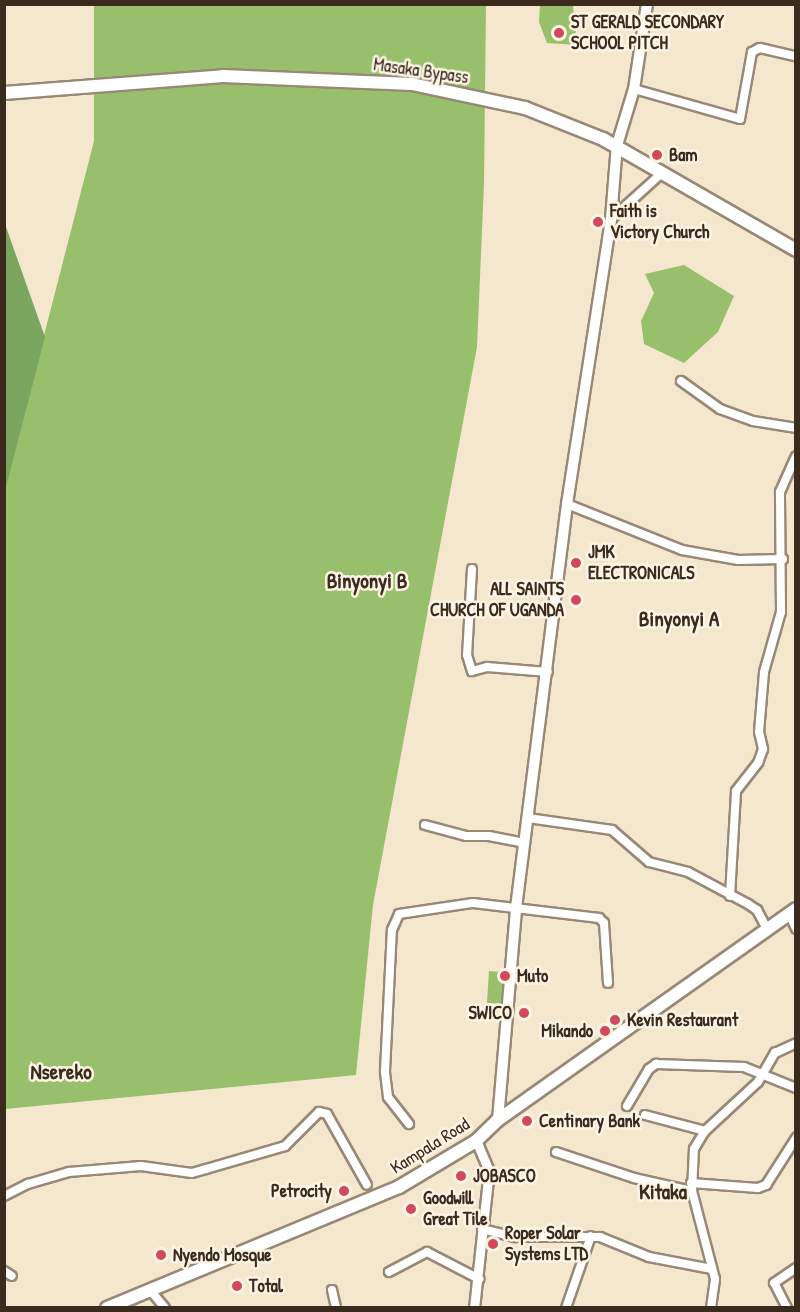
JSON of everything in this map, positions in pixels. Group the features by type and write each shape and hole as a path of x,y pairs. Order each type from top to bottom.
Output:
{"main road":[{"path":"498,1120 516,908 548,672 567,504 611,219 617,146 634,88 647,4"},
{"name":"Masaka Bypass","path":"4,93 223,76 412,84 525,108 617,146 795,250"},
{"name":"Kampala Road","path":"106,1308 364,1204 476,1142 498,1120 792,911"}],"street":[{"path":"634,88 740,119 752,52 760,48 795,56"},
{"path":"611,219 663,171"},
{"path":"681,381 720,409 753,421 795,428"},
{"path":"730,896 736,791 758,763 763,749 759,732 764,672 782,612 783,559 780,492 795,456"},
{"path":"567,504 682,550 738,560 783,559"},
{"path":"472,569 467,655 472,671 487,667 548,672"},
{"path":"528,818 612,830 649,862 688,872 757,910 767,929"},
{"path":"425,825 466,836 489,836 524,843"},
{"path":"409,1124 388,1097 385,1071 395,921 406,911 473,903 599,918 604,923 608,983"},
{"path":"792,911 795,929"},
{"path":"711,1308 715,1279 692,1187 692,1159 705,1131 764,1073 775,1053 795,1043"},
{"path":"627,1106 649,1069 656,1064 734,1066 764,1073 795,1088"},
{"path":"4,1196 35,1181 69,1172 141,1166 199,1171 285,1146 319,1112 327,1114 367,1185"},
{"path":"645,1115 705,1131"},
{"path":"474,1308 489,1171 476,1142"},
{"path":"556,1152 634,1178 692,1187 758,1188 766,1185 794,1143"},
{"path":"482,1229 515,1237 591,1236 649,1257 712,1269"},
{"path":"566,1308 591,1236"},
{"path":"389,1272 428,1252 478,1279"},
{"path":"787,1308 774,1283 795,1268"},
{"path":"150,1290 165,1308"},
{"path":"332,1290 336,1308"}],"green space":[{"path":"94,5 486,5 484,184 477,347 373,905 356,1075 5,1109 4,491 94,141"},
{"name":"ST GERALD SECONDARY SCHOOL PITCH","path":"540,5 573,5 577,45 547,43 539,22"},
{"path":"4,224 45,337 5,491"},
{"path":"684,265 734,296 718,332 684,363 644,344 641,321 654,293 645,274"},
{"path":"489,971 502,972 501,979 505,980 503,1004 487,1003"}],"place":[{"name":"ST GERALD SECONDARY SCHOOL PITCH","path":"559,33"},
{"name":"Bam","path":"657,155"},
{"name":"Faith is Victory Church","path":"598,222"},
{"name":"JMK ELECTRONICALS","path":"576,563"},
{"name":"ALL SAINTS CHURCH OF UGANDA","path":"576,600"},
{"name":"Muto","path":"505,976"},
{"name":"SWICO","path":"524,1013"},
{"name":"Kevin Restaurant","path":"615,1020"},
{"name":"Mikando","path":"605,1031"},
{"name":"Centinary Bank","path":"527,1121"},
{"name":"JOBASCO","path":"461,1176"},
{"name":"Petrocity","path":"344,1191"},
{"name":"Goodwill Great Tile","path":"411,1209"},
{"name":"Roper Solar Systems LTD","path":"493,1244"},
{"name":"Nyendo Mosque","path":"161,1255"},
{"name":"Total","path":"237,1286"}],"district":[{"name":"Binyonyi B","path":"367,581"},
{"name":"Binyonyi A","path":"679,619"},
{"name":"Nsereko","path":"61,1072"},
{"name":"Kitaka","path":"663,1192"}]}
